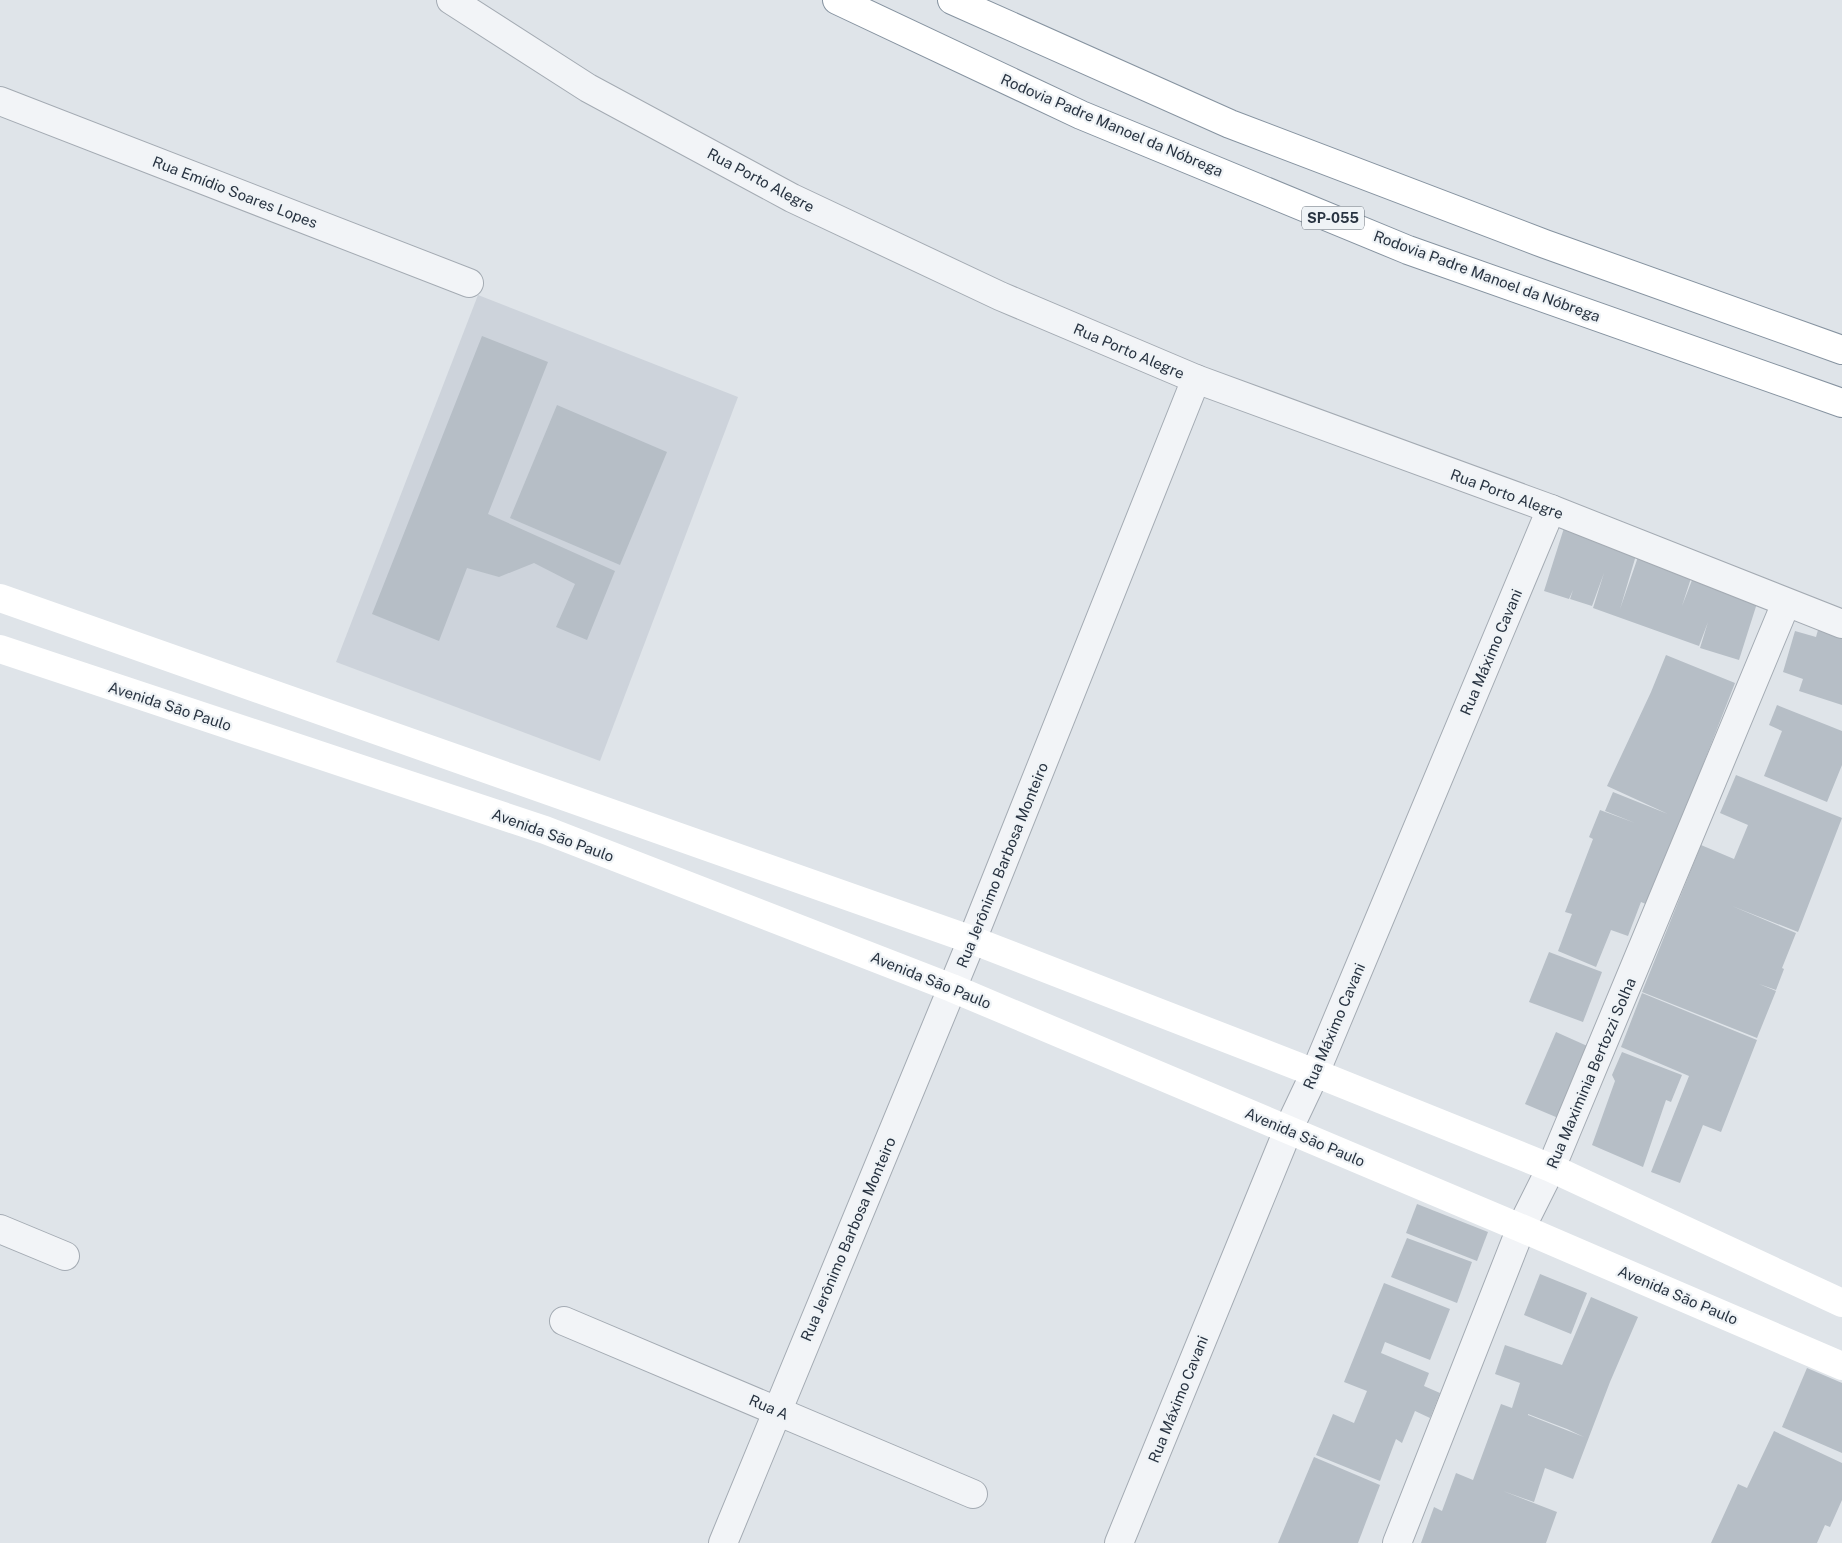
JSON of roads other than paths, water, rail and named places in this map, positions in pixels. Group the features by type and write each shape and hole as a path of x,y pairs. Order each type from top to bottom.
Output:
{"main road":[{"name":"Rodovia Padre Manoel da Nóbrega","path":"837,0 1081,114 1408,250 1842,403"},
{"path":"952,0 1230,124 1545,244 1842,350"},
{"path":"0,598 972,940 1315,1073 1551,1168 1842,1303"},
{"name":"Avenida São Paulo","path":"0,649 545,830 952,988 1521,1228 1842,1366"}],"street":[{"name":"Rua Porto Alegre","path":"451,0 588,88 792,198 1000,296 1196,379 1551,509 1842,624"},
{"name":"Rua Emídio Soares Lopes","path":"0,101 469,283"},
{"name":"Rua Jerônimo Barbosa Monteiro","path":"723,1543 972,940 1196,379"},
{"name":"Rua Máximo Cavani","path":"1119,1543 1288,1130 1315,1073 1551,509"},
{"name":"Rua Maximinia Bertozzi Solha","path":"1397,1543 1521,1228 1551,1168 1786,603"},
{"path":"0,1229 65,1256"},
{"name":"Rua A","path":"564,1320 973,1494"}]}
